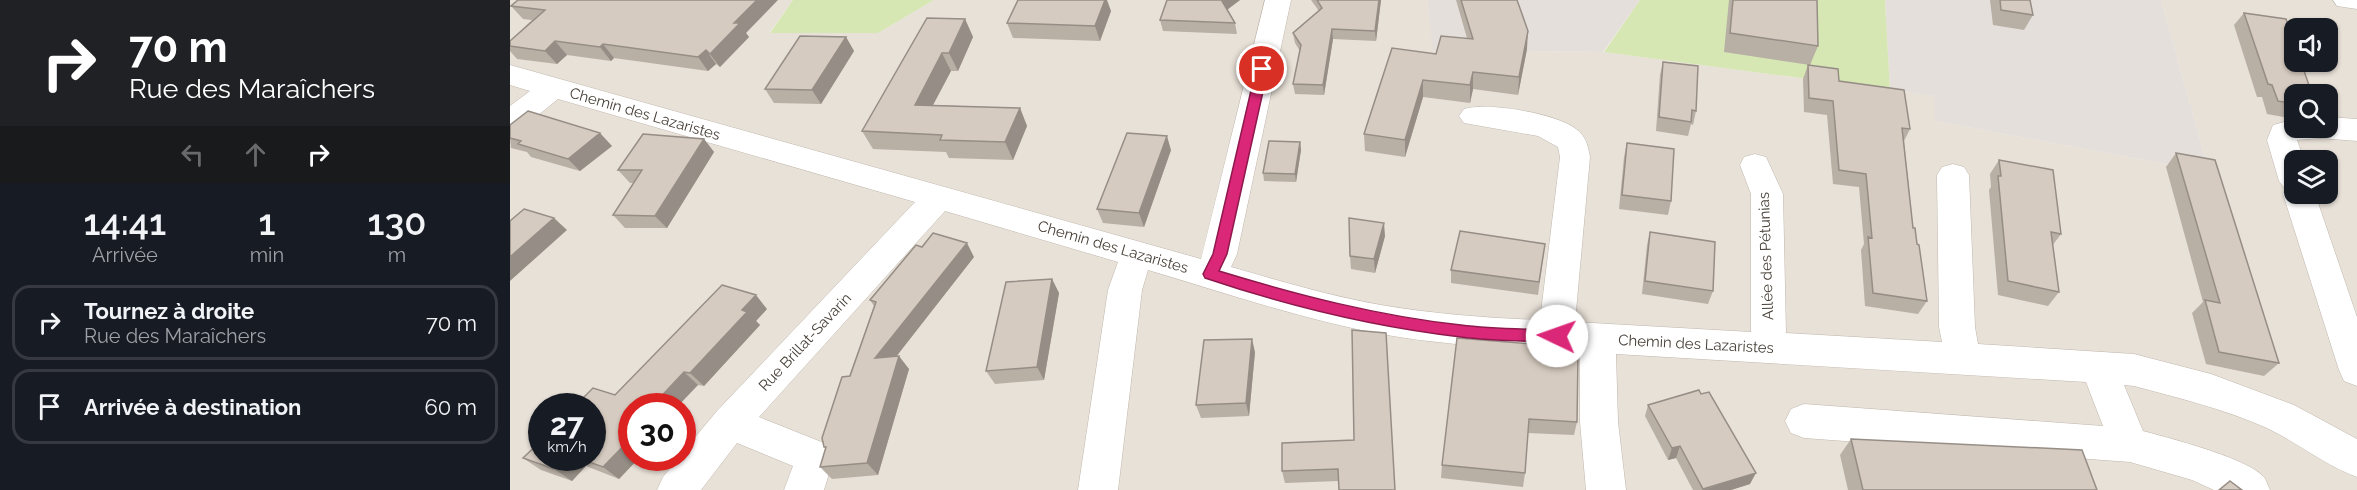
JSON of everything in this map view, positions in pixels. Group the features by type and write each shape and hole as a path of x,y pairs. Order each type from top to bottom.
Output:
{"street":[{"path":"1210,274 1220,254 1278,0"},
{"path":"2346,0 2357,1"},
{"name":"Chemin des Lazaristes","path":"510,75 1298,300 1380,319 1462,331 1964,358 2134,370 2211,390 2281,417 2357,459"},
{"path":"510,122 553,88"},
{"path":"1474,117 1550,128 1564,134 1573,144 1575,157 1557,336"},
{"path":"2285,150 2282,141 2284,133 2291,130 2312,128 2357,130"},
{"name":"Allée des Pétunias","path":"1755,165 1767,194 1769,348"},
{"path":"1953,175 1957,327 1964,358"},
{"name":"Rue Brillat-Savarin","path":"677,490 730,423 938,198"},
{"path":"2302,204 2357,370"},
{"path":"1098,490 1125,290 1137,254"},
{"path":"1598,338 1599,422 1606,490"},
{"path":"2098,367 2130,445"},
{"path":"1804,422 2130,445 2196,462 2232,477 2250,490"},
{"path":"730,423 815,457 804,490"}],"shaded area":[{"path":"510,0 793,0 770,32 878,33 934,0 1427,0 1434,50 1604,52 1935,96 1935,121 2209,172 2161,0 2357,0 2357,490 510,490"},
{"path":"1427,0 1640,0 1603,52 1433,50"},
{"path":"1885,0 2161,0 2209,172 1935,121 1934,96 1890,90"}],"green space":[{"path":"793,0 934,0 878,33 770,33"},
{"path":"1640,0 1885,0 1890,90 1604,52"}],"building":[{"path":"518,0 757,0 734,23 740,23 710,54 706,50 698,57 603,44 600,47 555,41 545,51 510,46 510,41 545,10 511,6"},
{"path":"1018,0 1105,0 1095,26 1007,23"},
{"path":"1167,0 1223,0 1235,23 1160,20"},
{"path":"1317,0 1379,0 1375,31 1332,29 1323,85 1293,84 1301,45 1293,33 1322,8"},
{"path":"1461,0 1517,0 1528,31 1519,77 1473,72 1470,85 1423,80 1405,140 1364,134 1392,48 1436,54 1441,36 1473,39"},
{"path":"1733,0 1817,0 1818,46 1730,33"},
{"path":"2000,0 2030,0 2033,15 2001,10"},
{"path":"2244,13 2284,19 2284,72 2304,72 2309,84 2284,84 2284,102 2278,101 2272,85 2268,84"},
{"path":"927,18 965,19 949,53 942,53 915,105 1020,108 1005,142 940,140 942,135 862,131"},
{"path":"800,36 846,37 812,90 765,89"},
{"path":"1663,62 1698,66 1696,111 1692,110 1691,122 1659,117"},
{"path":"1808,65 1838,69 1839,81 1904,90 1910,129 1902,128 1913,228 1915,228 1919,245 1927,301 1873,293 1868,237 1872,238 1866,174 1839,170 1833,101 1809,98"},
{"path":"528,111 600,133 568,159 518,144 521,141 510,138 510,125"},
{"path":"1127,133 1167,136 1139,213 1097,209"},
{"path":"643,134 704,139 655,216 613,215 642,170 618,170"},
{"path":"1269,141 1300,142 1295,174 1263,173"},
{"path":"1627,143 1674,149 1671,201 1622,195"},
{"path":"2176,153 2215,160 2279,363 2219,352 2205,300 2220,303"},
{"path":"1999,160 2053,170 2061,234 2051,232 2059,292 2008,281 1998,176 2001,176"},
{"path":"524,209 554,218 510,257 510,221"},
{"path":"1349,218 1384,223 1374,259 1350,256"},
{"path":"1460,231 1545,244 1539,282 1451,270"},
{"path":"1650,232 1715,242 1713,291 1645,281"},
{"path":"933,233 967,243 875,358 899,356 867,463 820,467 826,447 824,447 822,438 842,377 850,376 876,302 870,300 916,245 922,247"},
{"path":"1052,279 1037,367 986,371 1006,282"},
{"path":"722,285 756,295 742,310 747,312 690,373 684,372 664,393 618,393 618,451 606,464 606,393 588,393 593,388 615,395"},
{"path":"1352,330 1386,333 1395,490 1339,490 1338,469 1282,471 1282,443 1354,440"},
{"path":"1457,338 1533,344 1532,348 1578,353 1577,422 1529,419 1525,473 1442,465"},
{"path":"1252,339 1246,403 1196,405 1204,340"},
{"path":"1699,390 1701,394 1709,392 1756,473 1703,489 1680,446 1672,448 1648,405"},
{"path":"1851,439 2082,450 2097,490 1863,490"},
{"path":"2230,481 2242,490 2219,490"}],"route":[{"path":"1262,69 1220,254 1210,274 1298,300 1380,319 1462,331 1557,336"}]}
